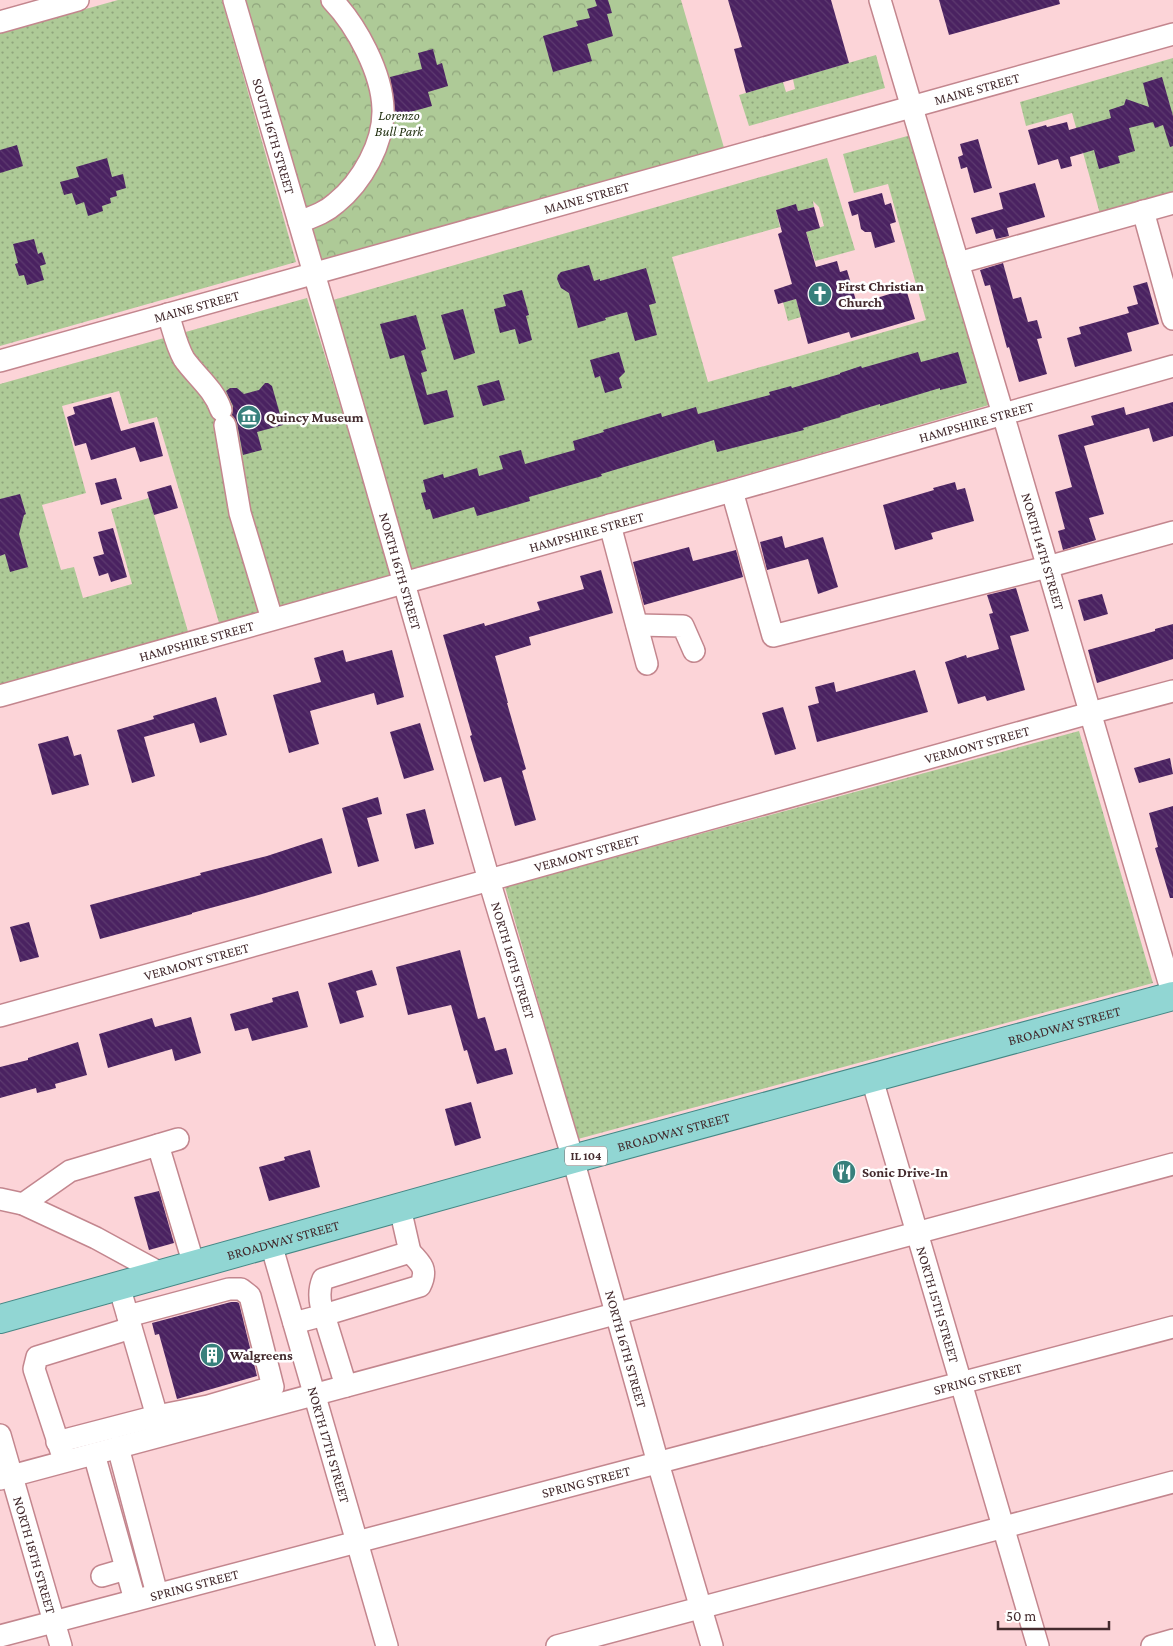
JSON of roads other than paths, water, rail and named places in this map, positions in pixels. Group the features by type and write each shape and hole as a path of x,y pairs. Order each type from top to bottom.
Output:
{"main road":[{"name":"BROADWAY STREET","path":"0,1319 573,1159 1173,996"}],"street":[{"path":"0,22 78,0"},
{"name":"SOUTH 16TH STREET","path":"234,0 314,273"},
{"path":"299,222 321,214 336,204 348,192 364,170 376,145 382,123 383,108 374,69 350,21 332,0"},
{"name":"NORTH 14TH STREET","path":"880,0 1173,996"},
{"name":"MAINE STREET","path":"0,361 1173,34"},
{"path":"958,263 1173,203"},
{"path":"1143,211 1173,319"},
{"name":"NORTH 16TH STREET","path":"314,273 489,880 573,1159 658,1463 712,1646"},
{"path":"168,314 179,349 212,393 223,417 240,513 272,619"},
{"name":"HAMPSHIRE STREET","path":"0,696 1173,366"},
{"path":"732,491 773,636 1047,567 1173,532"},
{"path":"610,525 647,664"},
{"path":"638,625 683,626 694,651"},
{"name":"VERMONT STREET","path":"0,1016 1173,691"},
{"name":"NORTH 15TH STREET","path":"872,1079 1038,1646"},
{"path":"23,1204 70,1171 168,1142 194,1265"},
{"path":"57,1442 159,1426 275,1395 314,1394 1173,1164"},
{"path":"0,1199 23,1204 96,1238 162,1274"},
{"path":"294,1323 420,1286 424,1277 422,1264 410,1252 400,1208"},
{"name":"NORTH 17TH STREET","path":"271,1244 387,1646"},
{"path":"346,1386 319,1298 323,1279 410,1252"},
{"path":"119,1286 159,1426"},
{"path":"250,1296 284,1287"},
{"path":"64,1462 34,1369 37,1357 129,1322 229,1289 241,1289 250,1296 275,1395"},
{"name":"SPRING STREET","path":"0,1636 1173,1327"},
{"path":"5,1469 64,1462 118,1448 159,1426"},
{"name":"NORTH 18TH STREET","path":"0,1435 5,1469 61,1646"},
{"path":"118,1448 157,1594"},
{"path":"94,1454 134,1600"},
{"path":"557,1646 1173,1482"},
{"path":"102,1576 126,1569"},
{"path":"1152,1646 1173,1640"}],"place":[{"name":"First Christian Church","path":"820,294"},
{"name":"Quincy Museum","path":"249,417"},
{"name":"Sonic Drive-In","path":"844,1172"},
{"name":"Walgreens","path":"212,1355"}],"park label":[{"name":"Lorenzo Bull Park","path":"399,124"}]}
